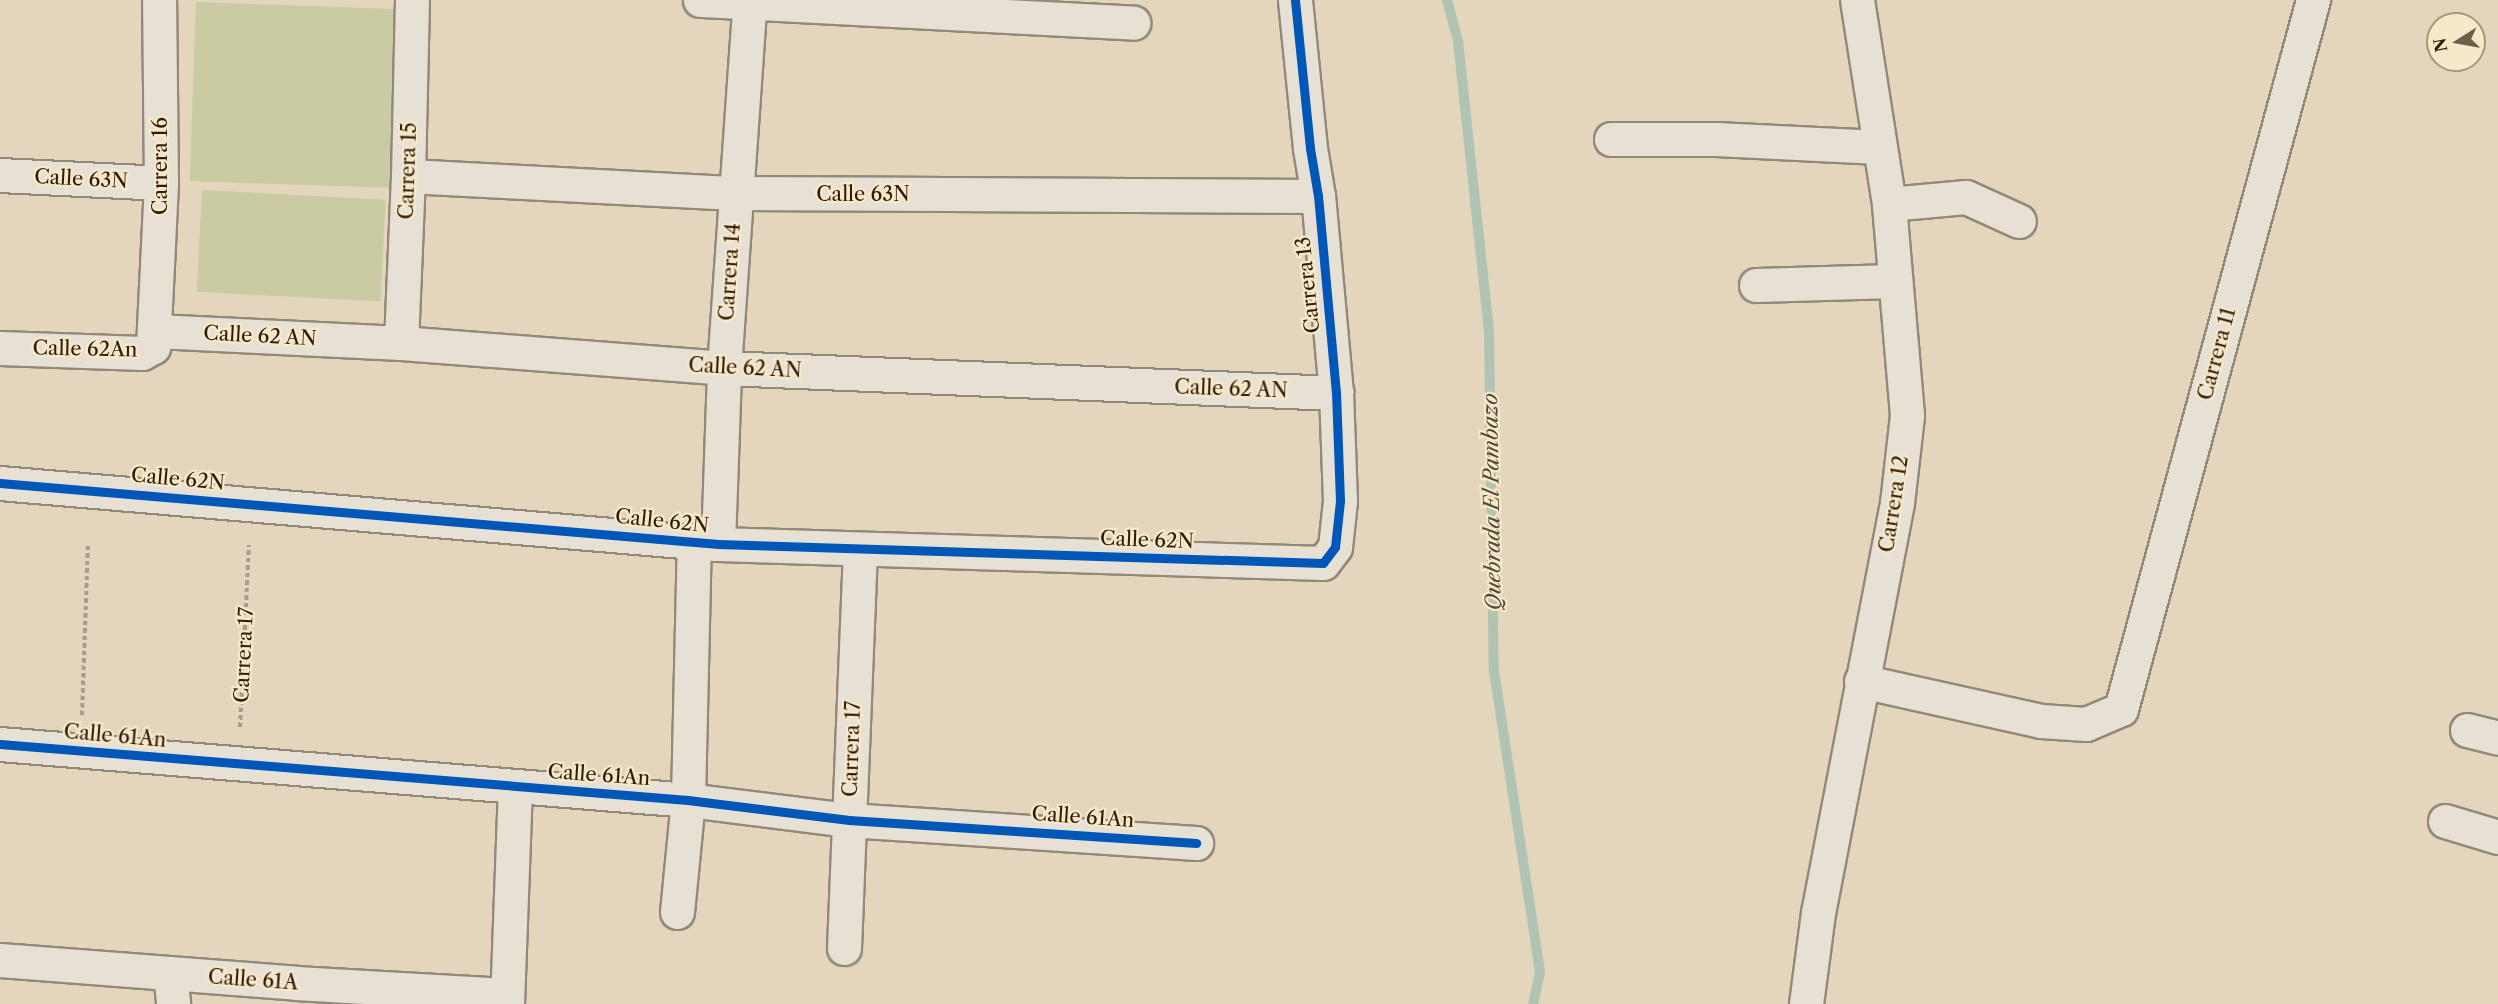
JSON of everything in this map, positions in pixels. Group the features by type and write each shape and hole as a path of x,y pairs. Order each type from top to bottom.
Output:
{"street":[{"name":"Carrera 16","path":"156,331 161,183 159,0"},
{"name":"Carrera 15","path":"401,343 412,0"},
{"path":"700,0 1133,23"},
{"name":"Carrera 13","path":"1295,0 1310,148 1318,196 1336,393 1340,501 1335,547 1323,563"},
{"name":"Carrera 12","path":"1806,1004 1818,913 1897,503 1907,415 1889,204 1857,0"},
{"name":"Carrera 11","path":"1861,681 2041,721 2086,724 2121,709 2313,0"},
{"name":"Carrera 14","path":"706,542 724,368 750,2"},
{"path":"1611,139 1716,139 1880,147"},
{"name":"Calle 63N","path":"0,175 161,183"},
{"name":"Calle 63N","path":"408,176 735,193 1318,196"},
{"path":"1889,204 1966,197 2019,220"},
{"path":"1756,285 1894,281"},
{"name":"Calle 62 AN","path":"156,331 401,343 724,368 1336,393"},
{"name":"Calle 62An","path":"0,348 142,353 153,347 156,331"},
{"name":"Calle 62N","path":"0,483 706,542 1323,563"},
{"path":"677,912 706,542"},
{"name":"Carrera 17","path":"844,948 860,549"},
{"path":"2467,730 2498,738"},
{"name":"Calle 61An","path":"0,744 687,800 849,820 1196,843"},
{"path":"507,1000 515,787"},
{"path":"2445,821 2498,837"},
{"name":"Calle 61A","path":"0,960 172,989 507,1000"}],"path":[{"path":"81,752 88,544"}],"green space":[{"path":"196,2 402,9 396,188 190,181"},
{"path":"202,190 386,200 380,301 197,292"}],"waterway":[{"name":"Quebrada El Pambazo","path":"1447,0 1458,41 1489,329 1494,671 1540,972 1533,1004"}],"cycle path":[{"path":"0,483 718,544 1323,563 1335,547 1340,501 1336,393 1318,196 1310,148 1295,0"},
{"path":"0,744 688,800 849,820 1196,843"}]}
